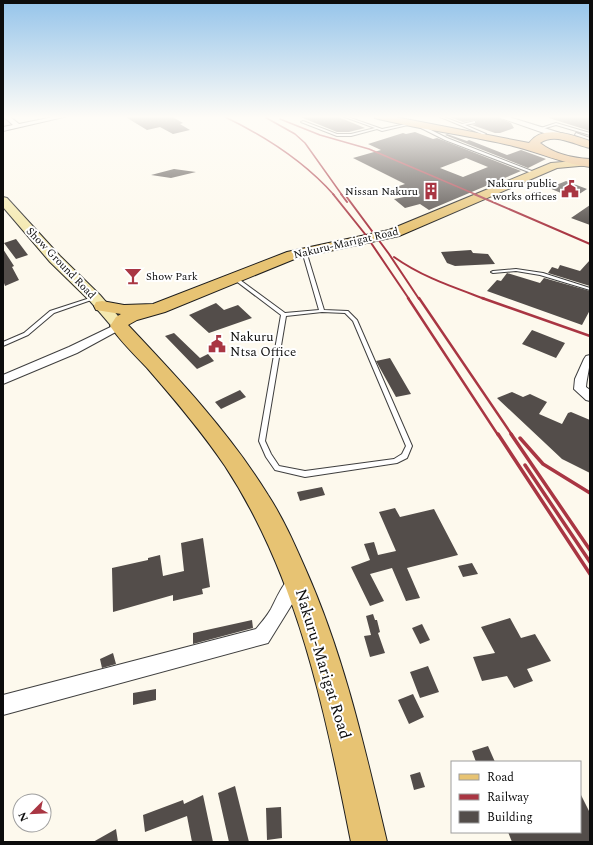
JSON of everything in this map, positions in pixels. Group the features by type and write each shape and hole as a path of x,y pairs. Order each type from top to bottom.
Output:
{"main road":[{"name":"Nakuru-Marigat Road","path":"369,842 348,745 327,666 298,580 272,525 233,460 205,424 119,326 134,323 156,309 304,251 394,233 535,174 541,155"},
{"path":"570,155 588,163"},
{"name":"Show Ground Road","path":"3,200 55,259 99,302 119,326"},
{"path":"99,302 124,310 156,309 153,316 140,334 137,348"}],"street":[{"path":"3,380 73,350 119,326"},
{"path":"590,359 581,380 580,389 590,397"},
{"path":"3,705 262,637 278,614 282,602 298,580"}],"lane":[{"path":"488,155 535,174"},
{"path":"304,251 322,311"},
{"path":"493,272 516,270 541,274 590,289"},
{"path":"234,278 284,315 322,311 346,312 354,320 409,446 405,456 395,461 305,474 277,468 268,455 262,441 284,315"},
{"path":"3,344 26,334 52,312 99,302"}],"building":[{"path":"362,155 481,155 521,171 429,210 420,204 405,208 394,199 414,195 396,187 405,184 353,158","holes":["466,158 488,167 463,177 440,168"]},
{"path":"496,155 536,155 546,159 528,168"},
{"path":"174,169 196,172 171,178 151,175"},
{"path":"566,181 587,189 573,198 549,188"},
{"path":"590,205 590,225 571,218"},
{"path":"16,239 28,255 16,259 4,243"},
{"path":"3,249 14,266 12,267 19,280 5,286 3,280"},
{"path":"471,250 473,253 488,254 495,264 455,266 447,263 441,252"},
{"path":"590,260 590,286 548,273 552,267 558,269 560,265 580,271"},
{"path":"507,273 540,283 544,278 590,291 590,310 582,325 487,291 497,280 501,281"},
{"path":"216,303 224,310 238,305 252,318 209,333 189,315"},
{"path":"532,330 565,343 556,358 522,344"},
{"path":"174,333 200,358 208,354 214,361 197,369 165,336"},
{"path":"390,358 411,394 396,397 376,361"},
{"path":"240,390 246,397 221,409 215,402"},
{"path":"512,392 523,397 530,394 547,402 539,414 562,424 568,413 571,412 590,420 590,473 562,459 497,398"},
{"path":"322,487 325,495 300,501 297,492"},
{"path":"395,508 400,517 434,509 458,555 407,568 420,598 406,601 392,568 370,574 384,601 370,606 351,567 370,560 364,544 374,542 378,555 396,551 379,512"},
{"path":"203,538 210,587 202,589 203,594 173,601 173,595 113,612 112,568 148,560 148,558 160,555 163,576 184,571 181,543"},
{"path":"472,563 478,574 463,577 458,566"},
{"path":"373,614 375,620 377,620 380,632 378,633 385,653 370,657 364,636 371,635 366,616"},
{"path":"510,618 521,638 535,634 551,661 527,669 533,681 514,688 507,676 482,681 473,657 495,653 481,627"},
{"path":"252,620 253,628 193,644 193,633"},
{"path":"422,624 430,640 420,644 412,628"},
{"path":"113,653 116,664 102,668 100,659"},
{"path":"428,666 439,692 420,698 410,672"},
{"path":"156,689 156,700 133,705 133,693"},
{"path":"413,694 424,717 409,724 398,700"},
{"path":"488,746 495,761 476,761 472,751"},
{"path":"420,772 425,787 414,790 410,775"},
{"path":"235,786 249,842 229,842 218,793"},
{"path":"203,795 213,842 192,842 187,816 145,832 143,815 183,800 184,804"},
{"path":"581,795 590,813 590,842 512,842 508,833 581,833"},
{"path":"281,807 282,838 267,840 266,808"},
{"path":"116,829 118,842 93,842"}],"railway":[{"path":"290,155 322,182 334,195"},
{"path":"314,155 342,195"},
{"path":"384,155 477,195"},
{"path":"333,194 365,234 409,299"},
{"path":"341,194 347,202"},
{"path":"474,194 590,244"},
{"path":"346,196 389,254 419,299"},
{"path":"394,257 427,276 485,299"},
{"path":"408,298 498,435"},
{"path":"419,298 512,435"},
{"path":"482,298 590,336"},
{"path":"498,434 590,574"},
{"path":"511,434 590,550"},
{"path":"520,438 543,464 590,493"},
{"path":"525,465 590,562"}],"place":[{"name":"Nakuru public works offices","path":"570,189"},
{"name":"Nissan Nakuru","path":"431,191"},
{"name":"Show Park","path":"133,276"},
{"name":"Nakuru Ntsa Office","path":"217,344"}]}
